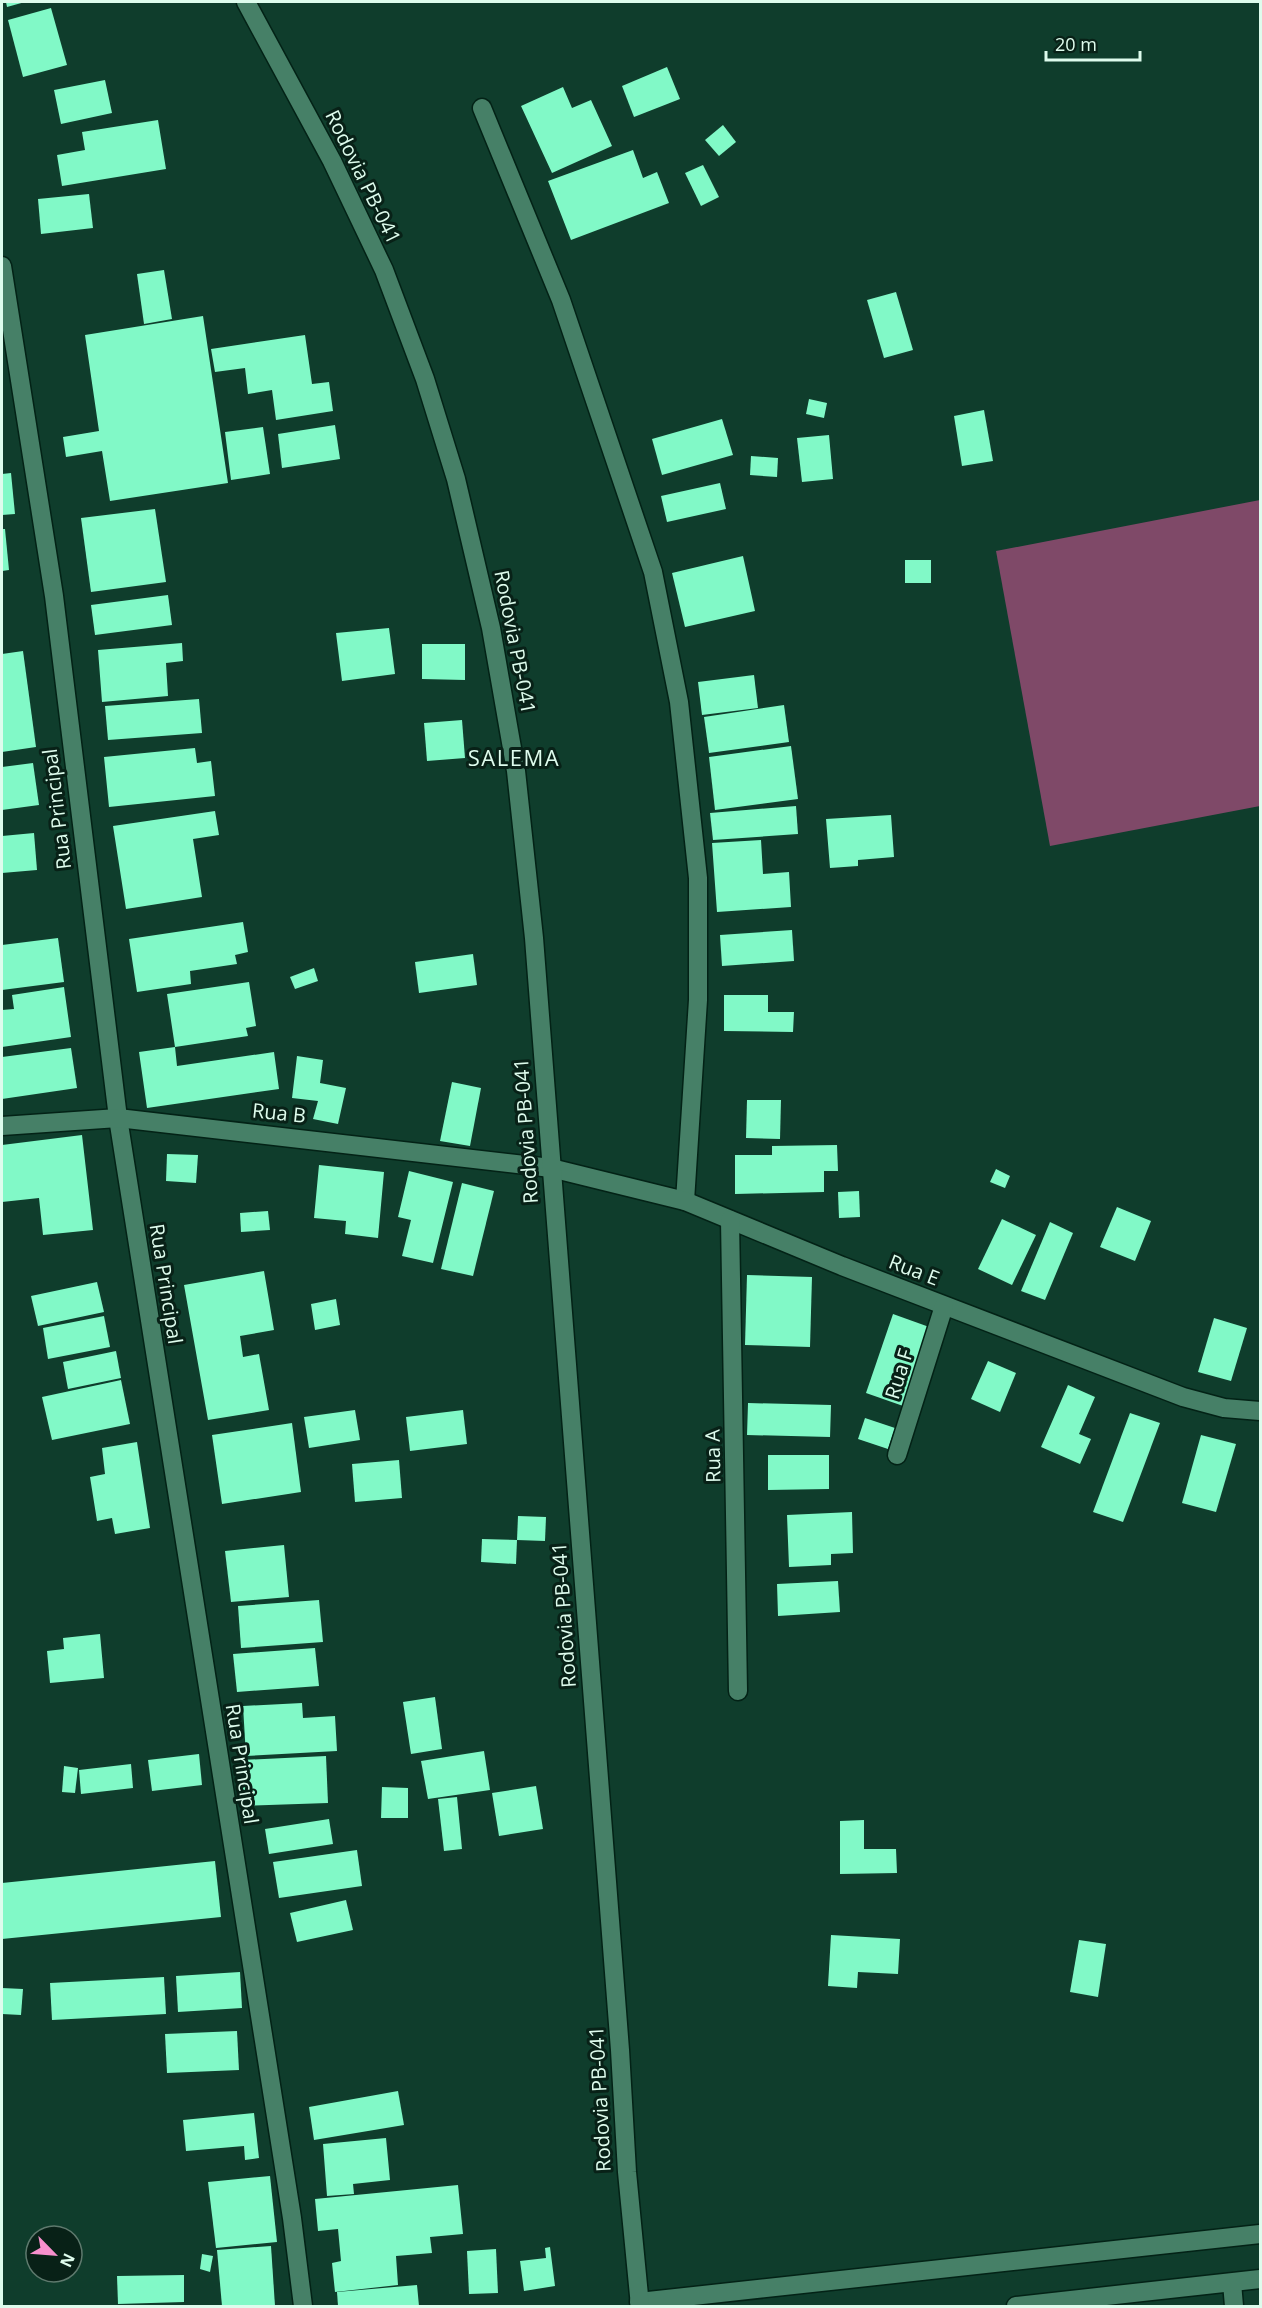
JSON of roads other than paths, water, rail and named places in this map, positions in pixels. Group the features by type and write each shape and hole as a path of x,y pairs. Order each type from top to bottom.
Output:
{"street":[{"name":"Rodovia PB-041","path":"246,2 332,160 384,270 425,379 456,479 491,628 516,771 534,938 620,2050 627,2172 640,2304"},
{"path":"482,108 561,300 650,561 679,702 698,878 698,1000 685,1201"},
{"name":"Rua Principal","path":"2,266 54,596 118,1118 290,2206 303,2307"},
{"name":"Rua B","path":"2,1126 118,1118 551,1168"},
{"name":"Rua E","path":"551,1168 685,1201 944,1306 1183,1397 1224,1408 1260,1412"},
{"name":"Rua A","path":"730,1220 738,1691"},
{"name":"Rua F","path":"897,1455 944,1306"},
{"path":"640,2304 708,2300 1260,2234"},
{"path":"1016,2307 1260,2279"},
{"path":"1232,2283 1234,2307"}],"district":[{"name":"SALEMA","path":"514,758"}]}
